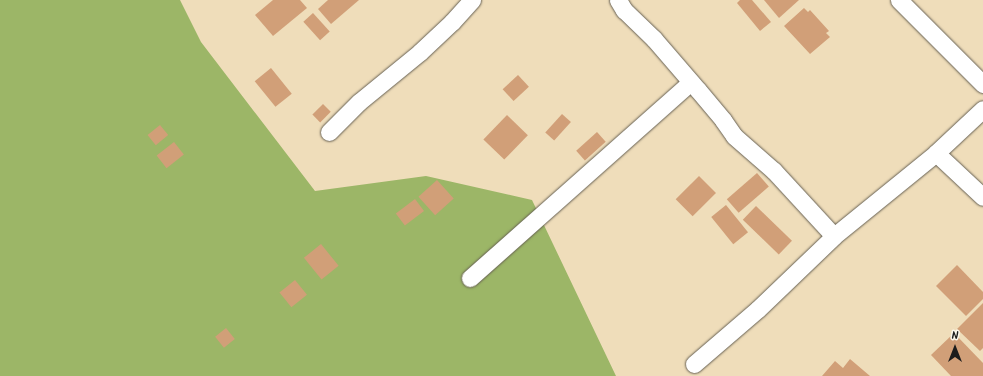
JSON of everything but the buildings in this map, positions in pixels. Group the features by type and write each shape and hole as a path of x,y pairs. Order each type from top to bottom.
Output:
{"street":[{"path":"329,132 359,102 420,52 452,22 472,0"},
{"path":"618,0 624,10 654,39 691,82 723,120 734,136 774,171 834,236"},
{"path":"899,0 983,84"},
{"path":"470,278 691,82"},
{"path":"694,364 758,309 834,236 936,153 983,109"},
{"path":"936,153 983,196"}],"green space":[{"path":"0,0 180,0 201,42 315,191 426,176 532,200 616,376 0,376"}]}
